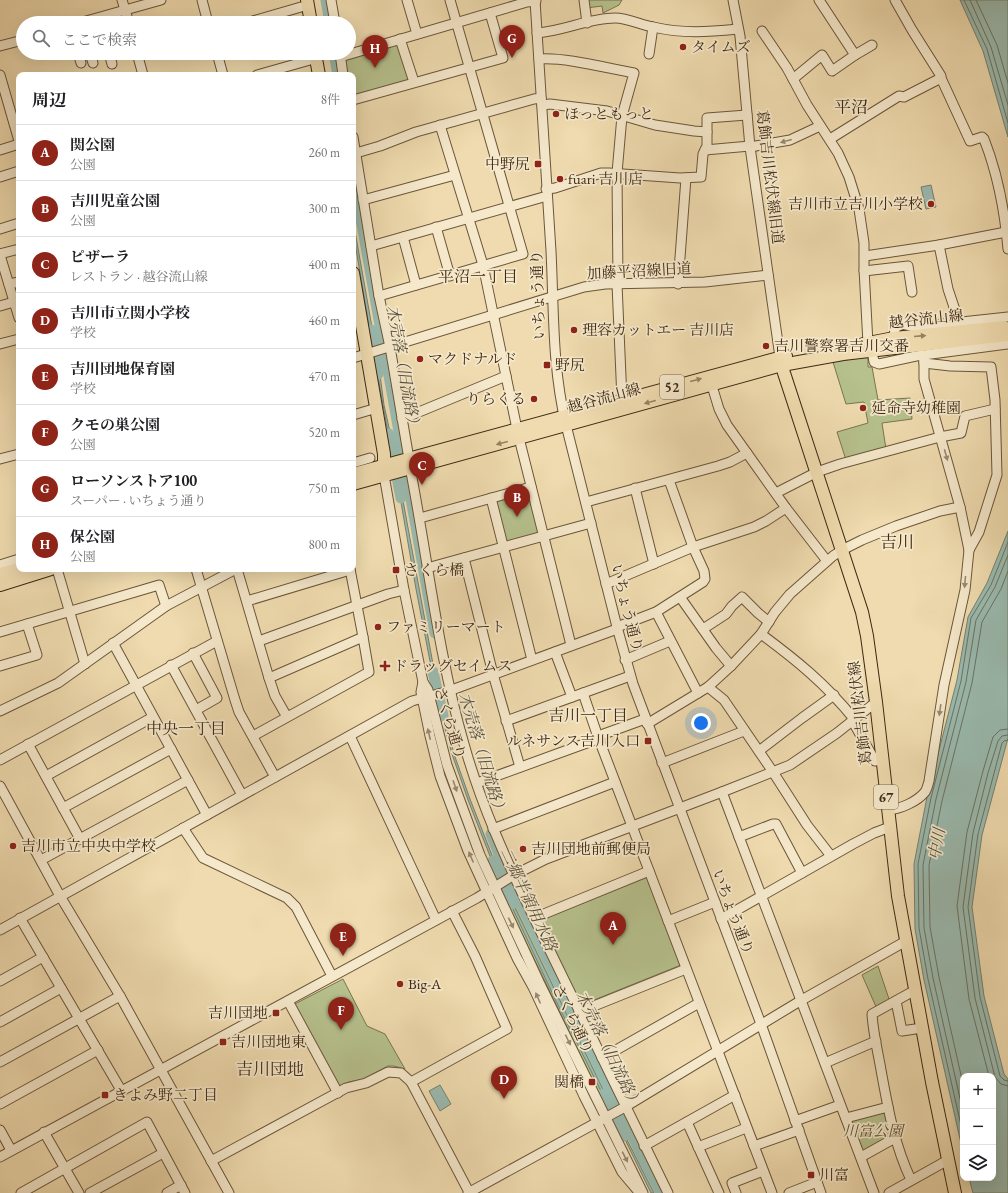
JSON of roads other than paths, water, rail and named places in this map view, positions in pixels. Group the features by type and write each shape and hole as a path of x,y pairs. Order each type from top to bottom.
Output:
{"main road":[{"path":"303,2 304,16"},
{"path":"303,2 308,16"},
{"path":"311,60 312,72"},
{"path":"313,60 318,72"},
{"path":"356,298 370,410 378,456 386,468"},
{"path":"356,326 386,468"},
{"name":"越谷流山線","path":"565,420 622,400 781,361 843,354 870,347 894,338 1008,326"},
{"name":"越谷流山線","path":"870,347 1008,335"},
{"name":"越谷流山線","path":"386,468 565,420 712,386 781,361"},
{"name":"葛飾吉川松伏線","path":"781,361 862,612 867,636 876,702 898,896 915,992 955,1193"},
{"path":"356,473 386,468"},
{"path":"356,483 386,468"},
{"path":"0,566 16,569"},
{"path":"0,585 41,572"}],"street":[{"path":"122,0 126,16"},
{"path":"109,16 162,0"},
{"path":"202,0 206,16"},
{"path":"331,0 334,16"},
{"path":"407,0 417,34"},
{"path":"379,296 523,254 450,0"},
{"path":"356,51 536,0"},
{"name":"いちょう通り","path":"536,0 551,249 555,363 560,400 630,676 761,1024 821,1193"},
{"path":"584,0 587,23"},
{"name":"葛飾吉川松伏線旧道","path":"733,0 738,29 750,147 781,361"},
{"path":"819,0 855,55"},
{"path":"895,0 941,76 940,78 970,141 982,137 984,139 994,169 1008,249"},
{"path":"265,16 303,2"},
{"path":"356,99 503,58 490,13"},
{"path":"537,33 552,32 605,18 617,18 653,27 691,33 738,29"},
{"path":"649,54 653,27"},
{"path":"762,31 793,79 820,126 830,139 842,162 854,193 861,220 864,242 864,271 870,347 873,361 876,364 923,359 1008,344"},
{"path":"400,39 414,82"},
{"path":"0,46 16,42"},
{"path":"793,79 822,56 832,71 872,45"},
{"path":"539,59 547,58 634,73 622,116 617,173 617,284 622,400"},
{"path":"111,60 112,64"},
{"path":"141,60 143,72"},
{"path":"219,60 222,72"},
{"path":"265,72 298,60"},
{"path":"341,60 343,72"},
{"path":"0,74 16,130"},
{"path":"830,139 900,96 905,96 940,78"},
{"path":"668,1193 624,1108 602,1058 513,876 493,829 464,745 449,690 427,568 420,518 379,296 356,153 380,146 416,132 534,99 550,104 607,111 655,126 708,132"},
{"path":"371,246 510,206 547,193 555,188 602,173 686,178 701,177 703,154 707,146 707,118 747,115"},
{"path":"440,125 483,265 518,433 571,646"},
{"path":"706,150 750,147 790,140 820,126"},
{"path":"0,150 16,145"},
{"path":"0,177 16,172"},
{"path":"363,200 455,175"},
{"path":"678,284 686,178"},
{"path":"0,229 16,224"},
{"path":"436,227 450,276"},
{"path":"865,256 939,245 1006,232"},
{"path":"403,237 416,285"},
{"path":"939,245 948,289 959,322"},
{"path":"16,250 0,254 16,308"},
{"path":"864,271 908,266 912,292"},
{"name":"加藤平沼線旧道","path":"363,355 552,296 591,286 617,284 678,284 768,275"},
{"path":"9,284 16,283"},
{"path":"0,306 14,302"},
{"path":"894,338 895,328 902,324 914,327 1008,317"},
{"path":"0,344 16,340"},
{"path":"923,359 950,366 991,367 995,409 996,476 995,484 979,532 969,550"},
{"path":"888,810 894,809 919,798 926,791 929,781 944,685 965,590 969,550 960,507 924,379 923,359"},
{"path":"402,419 506,376"},
{"path":"712,386 719,409 727,425 786,508 827,560"},
{"path":"776,493 816,472 840,464 940,437 961,433 965,416 967,414 995,409"},
{"path":"356,414 370,410"},
{"path":"586,502 730,462 747,454"},
{"path":"0,459 16,455"},
{"path":"356,462 370,458"},
{"name":"さくら通り","path":"386,468 404,590 423,682 421,692 429,697 430,736 440,776 460,831 493,889 517,958 643,1193"},
{"path":"0,930 412,701 449,690 617,628 656,612 703,582 705,579 704,571 693,547 669,480"},
{"path":"420,518 531,487"},
{"path":"634,488 654,564"},
{"path":"492,498 532,660"},
{"path":"477,783 598,738 601,735 646,721 698,693 708,687 731,666 761,634 775,612 790,594 827,560 842,550 896,526 940,511 960,507"},
{"path":"606,584 693,547 754,527 786,508"},
{"path":"427,568 591,523"},
{"path":"464,558 493,674 520,767"},
{"path":"0,566 16,560"},
{"path":"58,572 85,664"},
{"path":"197,572 239,712 275,777"},
{"path":"0,711 58,683 166,606 230,572"},
{"path":"237,572 275,696 287,717"},
{"path":"247,601 343,572"},
{"path":"253,736 369,672 350,572"},
{"path":"0,632 159,585 166,606"},
{"path":"259,641 388,594 404,590"},
{"path":"680,597 716,648 731,666"},
{"path":"703,629 726,614 742,597 769,622"},
{"path":"656,612 698,693"},
{"path":"0,666 37,655 27,624"},
{"path":"761,634 807,669 834,695 853,719 875,761 882,760"},
{"path":"270,678 363,637"},
{"path":"0,760 217,641"},
{"path":"625,660 670,641"},
{"path":"113,644 207,815"},
{"path":"555,652 572,697"},
{"path":"193,654 217,698 196,710"},
{"path":"171,665 242,795"},
{"path":"506,721 630,676"},
{"path":"708,687 724,700 773,772 806,825 831,856"},
{"path":"584,693 598,738 772,1193"},
{"path":"759,751 834,695"},
{"path":"0,1156 288,1001 546,859 790,765 837,733 876,702"},
{"path":"46,776 153,717"},
{"path":"662,763 744,731"},
{"path":"350,736 436,920"},
{"path":"28,744 80,839"},
{"path":"63,808 171,748"},
{"path":"41,860 188,780"},
{"path":"493,829 615,782"},
{"path":"0,786 60,896 120,996 229,1193"},
{"path":"722,792 874,1193"},
{"path":"739,837 776,824 802,873"},
{"path":"721,919 831,856 874,833 890,827"},
{"path":"183,828 203,858 287,898 296,907 332,976"},
{"path":"534,918 649,871"},
{"path":"668,921 715,902"},
{"path":"411,1082 507,1029 475,956 452,911"},
{"path":"20,918 121,1090"},
{"path":"211,1161 346,1088 366,1083 388,1072 401,1073 411,1082 469,1193 624,1108 800,1001 906,942"},
{"path":"0,981 43,957"},
{"path":"579,1012 686,969"},
{"path":"0,1022 61,988"},
{"path":"911,1180 902,1160 895,1138 888,1107 872,1014 910,993 915,992"},
{"path":"0,1062 120,996"},
{"path":"288,1001 338,1092"},
{"path":"896,1001 902,1031 922,1028"},
{"path":"602,1058 699,1003"},
{"path":"825,1063 876,1041"},
{"path":"0,1104 98,1050"},
{"path":"644,1146 735,1096"},
{"path":"795,1121 840,1105"},
{"path":"846,1118 888,1107"},
{"name":"さくら通り","path":"604,1119 622,1172 640,1193"},
{"path":"21,1193 147,1122 183,1189 167,1193"},
{"path":"687,1122 720,1193"},
{"path":"698,1146 746,1128"},
{"path":"0,1130 11,1150"},
{"path":"754,1146 799,1130"},
{"path":"44,1132 79,1193"},
{"path":"861,1157 895,1138"},
{"path":"90,1193 163,1152"},
{"path":"893,1192 911,1180 948,1160"},
{"path":"736,1193 732,1183 763,1171"},
{"path":"789,1193 818,1182"}],"water":[{"path":"960,0 1008,0 1008,137 983,51"},
{"path":"931,185 936,207 926,209 921,187"},
{"path":"356,237 375,344 372,344 356,249"},
{"path":"378,360 384,405 394,450 391,449 375,361"},
{"path":"400,484 437,686 435,687 398,485"},
{"name":"中川","path":"1008,531 1008,738 982,835 972,907 984,996 1004,1074 1008,1079 1008,1193 973,1193 970,1181 996,1181 996,1073 960,1073 960,1139 924,980 915,929 914,864 927,797 957,680 968,617 987,583"},
{"path":"440,701 454,754 499,873 497,874 452,754 438,702"},
{"path":"506,889 611,1106 609,1107 555,999 504,890"},
{"path":"440,1085 451,1104 440,1111 429,1091"},
{"path":"618,1122 654,1193 651,1193 617,1123"}],"waterway":[{"name":"木売落（旧流路）","path":"326,0 329,16"},
{"name":"木売落（旧流路）","path":"335,60 337,72"},
{"name":"木売落（旧流路）","path":"356,191 435,633"},
{"name":"二郷半領用水路","path":"371,330 378,374"},
{"name":"二郷半領用水路","path":"389,434 401,498"},
{"name":"二郷半領用水路","path":"433,672 443,716"},
{"name":"木売落（旧流路）","path":"491,834 506,872 661,1193"},
{"name":"二郷半領用水路","path":"493,861 512,904"},
{"name":"二郷半領用水路","path":"604,1094 624,1136"}],"place":[{"name":"タイムズ","path":"683,47"},
{"name":"ローソンストア100","path":"512,58"},
{"name":"保公園","path":"375,68"},
{"name":"ほっともっと","path":"556,114"},
{"name":"中野尻","path":"538,164"},
{"name":"fuari 吉川店","path":"560,179"},
{"name":"吉川市立吉川小学校","path":"931,204"},
{"name":"理容カットエー 吉川店","path":"574,330"},
{"name":"吉川警察署吉川交番","path":"766,346"},
{"name":"マクドナルド","path":"420,359"},
{"name":"野尻","path":"547,365"},
{"name":"りらくる","path":"534,399"},
{"name":"延命寺幼稚園","path":"863,408"},
{"name":"ピザーラ","path":"422,485"},
{"name":"吉川児童公園","path":"517,517"},
{"name":"さくら橋","path":"396,570"},
{"name":"ファミリーマート","path":"378,627"},
{"name":"ドラッグセイムス","path":"385,666"},
{"name":"ルネサンス吉川入口","path":"648,741"},
{"name":"吉川市立中央中学校","path":"13,846"},
{"name":"吉川団地前郵便局","path":"523,849"},
{"name":"関公園","path":"613,945"},
{"name":"吉川団地保育園","path":"343,956"},
{"name":"Big-A","path":"400,984"},
{"name":"吉川団地","path":"276,1013"},
{"name":"クモの巣公園","path":"341,1030"},
{"name":"吉川団地東","path":"223,1042"},
{"name":"関橋","path":"592,1082"},
{"name":"きよみ野二丁目","path":"105,1095"},
{"name":"吉川市立関小学校","path":"504,1099"},
{"name":"川富","path":"811,1175"}],"district":[{"name":"平沼","path":"851,107"},
{"name":"平沼一丁目","path":"478,276"},
{"name":"吉川","path":"897,542"},
{"name":"吉川一丁目","path":"588,715"},
{"name":"中央一丁目","path":"186,728"},
{"name":"吉川団地","path":"270,1069"}],"park label":[{"name":"川富公園","path":"873,1131"}]}
